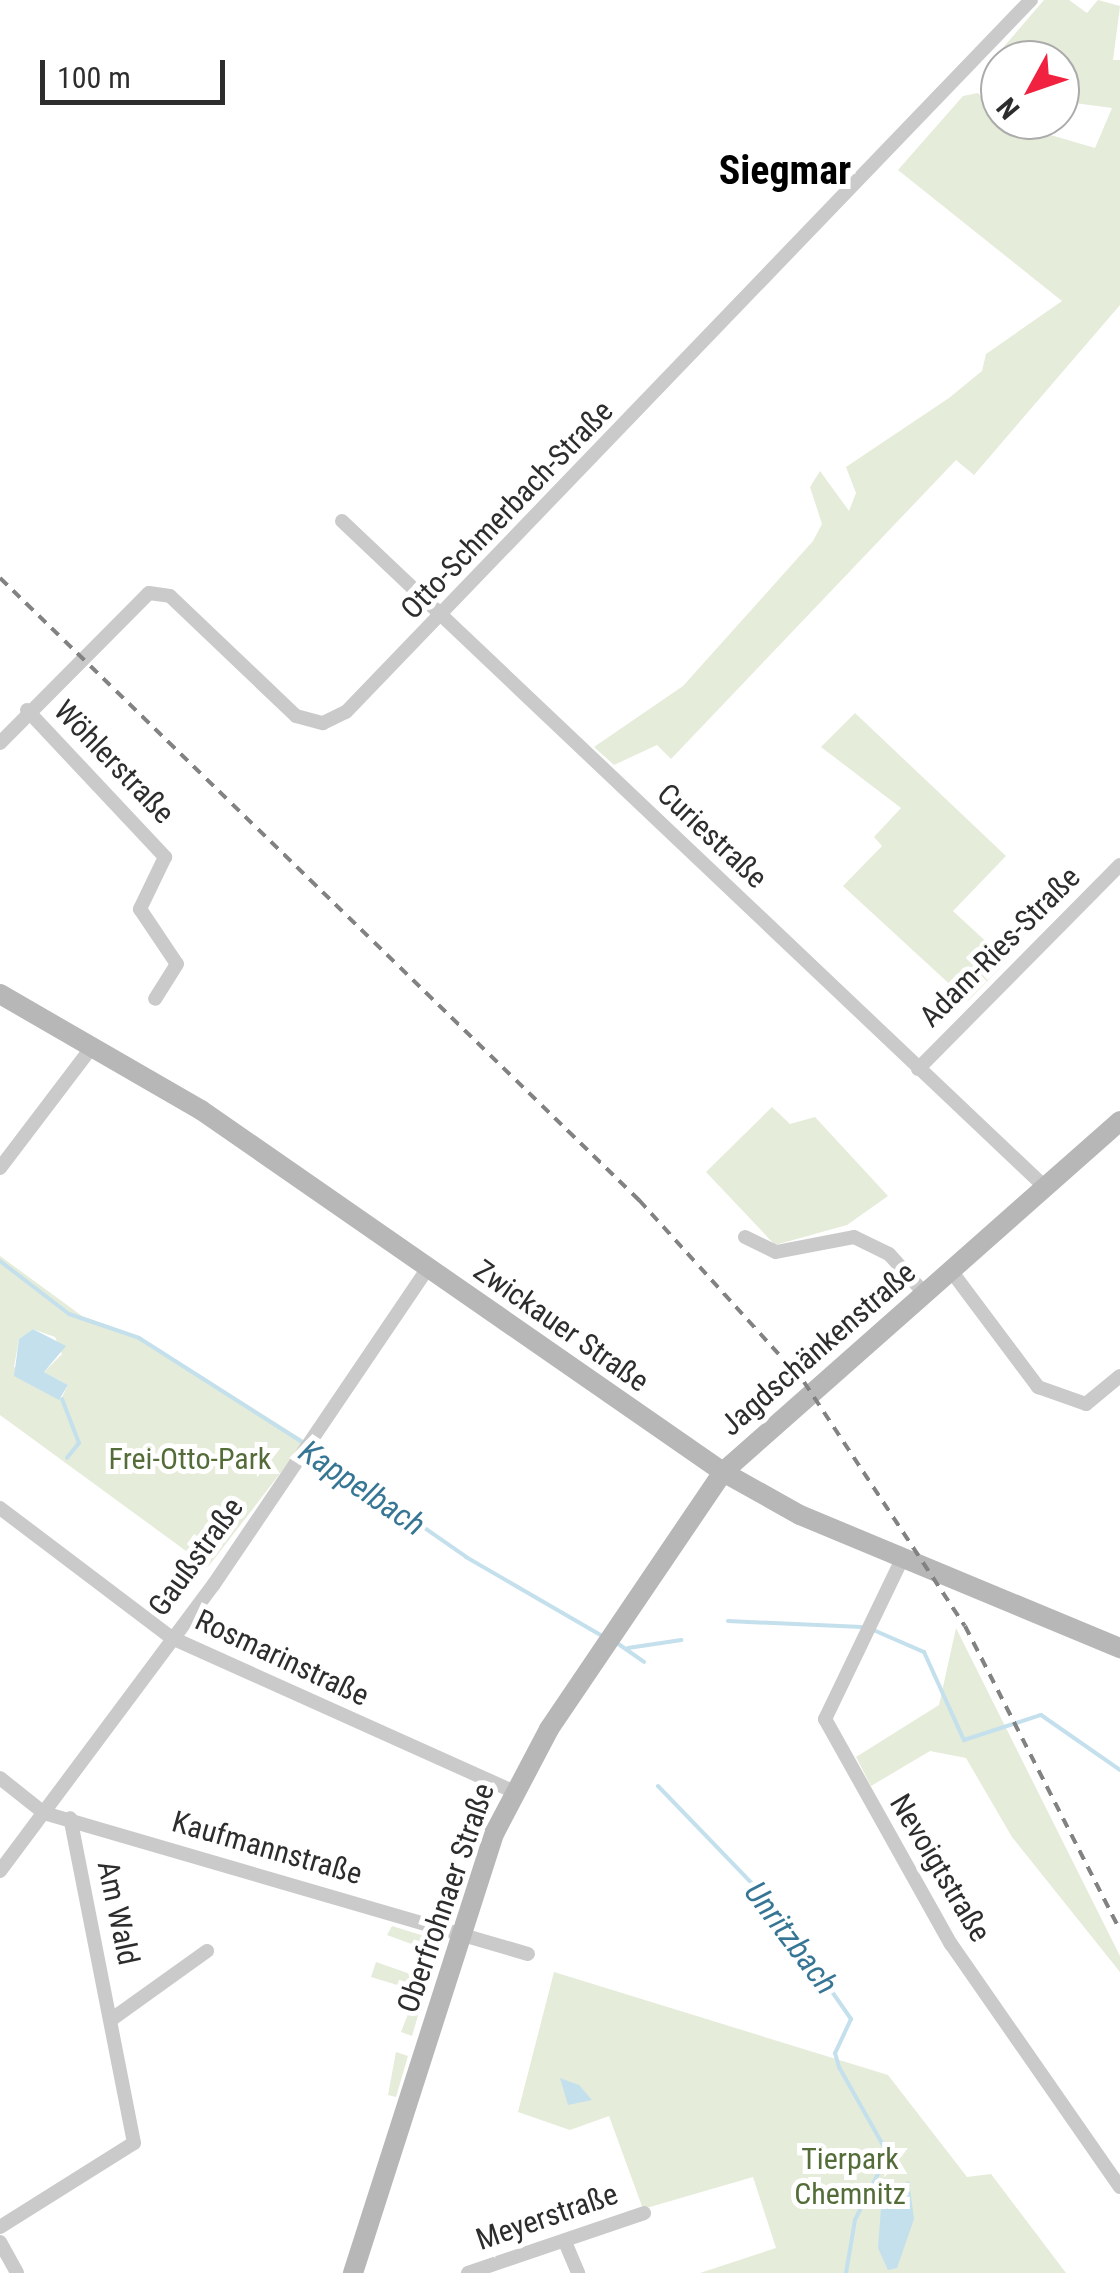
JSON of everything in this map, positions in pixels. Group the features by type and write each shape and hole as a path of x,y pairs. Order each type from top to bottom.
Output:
{"main road":[{"name":"Zwickauer Straße","path":"0,994 200,1110 723,1472 903,1557 1120,1648"},
{"name":"Jagdschänkenstraße","path":"723,1472 1120,1121"},
{"name":"Oberfrohnaer Straße","path":"353,2273 460,1934 512,1791 723,1472"}],"street":[{"name":"Otto-Schmerbach-Straße","path":"0,744 27,710 148,593 170,596 311,722 346,712 442,620 1023,3"},
{"name":"Curiestraße","path":"342,522 1046,1189"},
{"name":"Wöhlerstraße","path":"27,710 165,858 140,909 177,964 154,999"},
{"name":"Adam-Ries-Straße","path":"918,1069 1120,865"},
{"path":"0,1168 92,1047"},
{"path":"745,1238 776,1252 854,1238 889,1254 926,1294"},
{"name":"Gaußstraße","path":"0,1871 218,1578 428,1269"},
{"name":"Jagdschänkenstraße","path":"952,1272 1038,1388 1086,1404 1120,1376"},
{"name":"Rosmarinstraße","path":"0,1508 172,1638 512,1791"},
{"name":"Nevoigtstraße","path":"903,1557 826,1723 951,1944 1120,2187"},
{"name":"Kaufmannstraße","path":"0,1778 44,1813 528,1954"},
{"name":"Am Wald","path":"0,2227 130,2149 125,2080 70,1818"},
{"name":"Am Wald","path":"112,2019 207,1950"},
{"name":"Meyerstraße","path":"468,2273 644,2213"},
{"path":"0,2242 17,2273"},
{"path":"566,2242 578,2273"}],"green space":[{"path":"1044,0 1069,0 1087,13 1098,0 1120,6 1113,60 1120,60 1120,305 974,475 956,460 671,759 657,745 614,765 594,747 683,686 813,541 822,524 810,487 820,471 849,511 856,493 846,467 949,398 982,371 986,354 1062,301 898,170 963,96 978,93 980,140 1068,140 1095,148 1112,108 1080,104 1080,40 1010,40"},
{"path":"855,713 1006,856 953,911 1007,961 968,1001 843,886 882,846 874,837 901,808 821,747"},
{"path":"772,1107 790,1124 815,1117 888,1196 847,1225 775,1245 706,1172"},
{"name":"Frei-Otto-Park","path":"0,1256 82,1316 139,1336 305,1441 208,1567 0,1415","holes":["33,1329 55,1337 62,1354 44,1372 68,1385 61,1399 14,1367 19,1339"]},
{"path":"956,1628 1120,1956 1120,1972 1012,1837 966,1758 930,1751 871,1786 856,1757 939,1705"},
{"path":"392,1926 440,1941 412,2036 401,2032 417,1991 371,1977 376,1962 416,1976 425,1949 387,1935"},
{"name":"Tierpark Chemnitz","path":"554,1972 888,2075 967,2177 991,2174 1066,2273 700,2273 776,2248 753,2177 643,2209 609,2116 570,2130 518,2112"},
{"path":"396,2052 408,2056 396,2097 388,2095"}],"water":[{"path":"33,1329 66,1346 44,1372 68,1385 59,1400 14,1376 19,1339"},
{"path":"560,2078 579,2085 592,2100 568,2105"},
{"path":"909,2181 914,2219 897,2268 888,2270 878,2248 882,2195"}],"waterway":[{"name":"Kappelbach","path":"0,1261 69,1314 139,1338 302,1442"},
{"path":"62,1399 79,1443 67,1458"},
{"path":"310,1448 466,1557 604,1637"},
{"path":"728,1621 862,1627"},
{"path":"871,1629 924,1652 964,1740 1041,1715 1120,1770"},
{"path":"628,1648 681,1640"},
{"name":"Unritzbach","path":"617,1643 644,1662"},
{"name":"Unritzbach","path":"658,1786 769,1901 851,2019 835,2053 888,2154 855,2220 846,2273"}],"railway":[{"path":"0,578 639,1200 804,1382 965,1626 1120,1930"}],"district":[{"name":"Siegmar","path":"785,171"}]}
